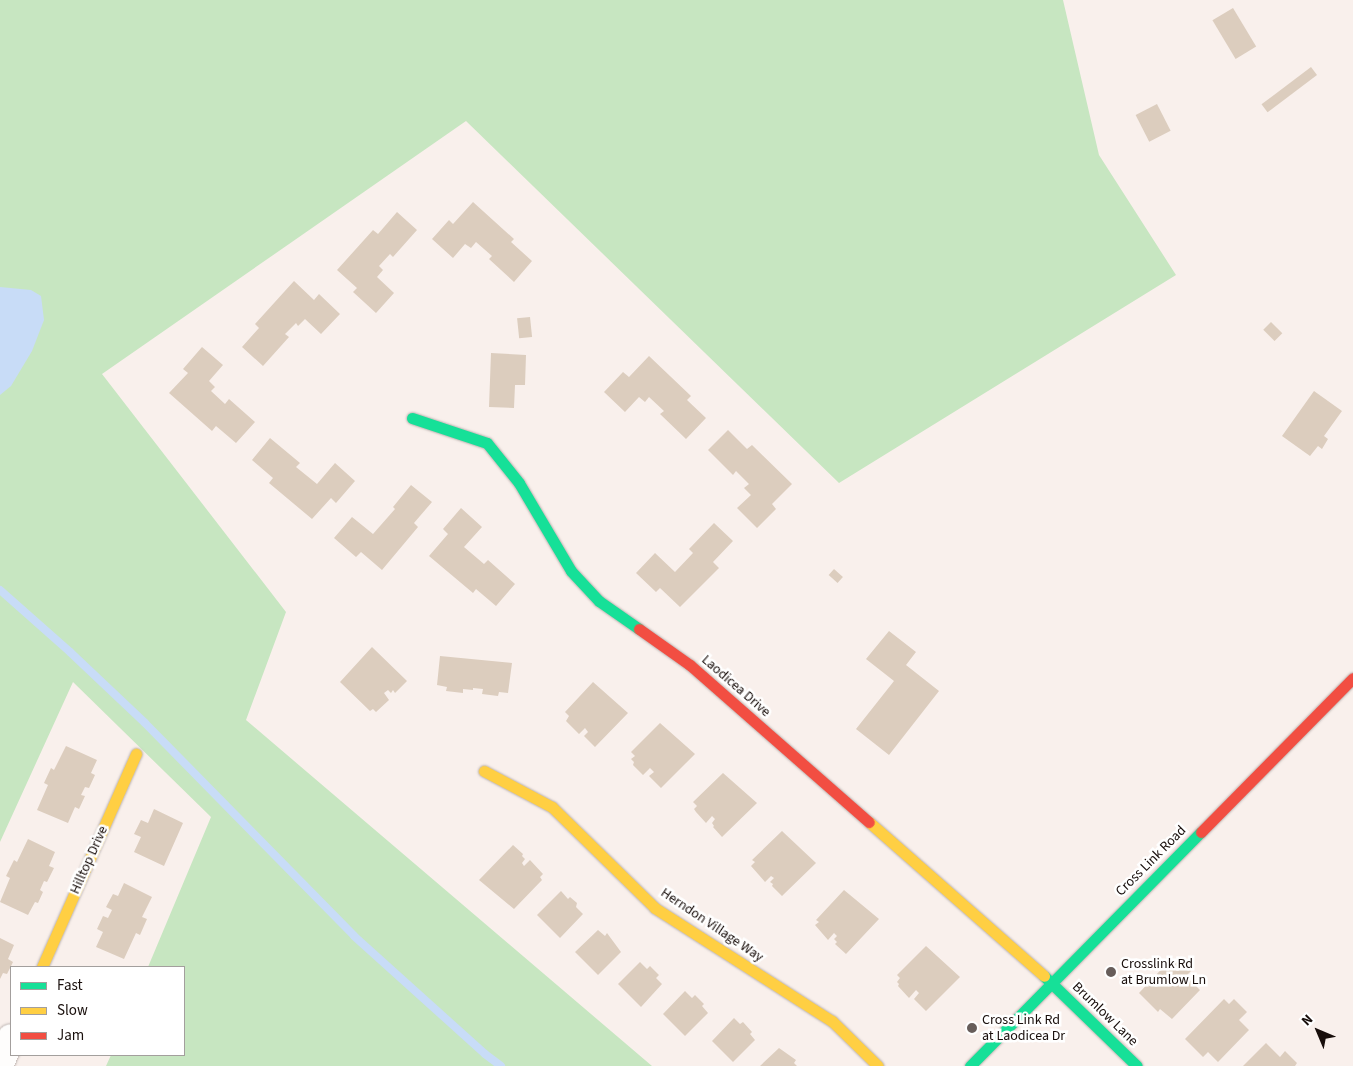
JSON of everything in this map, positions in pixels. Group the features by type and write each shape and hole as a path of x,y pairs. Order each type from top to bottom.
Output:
{"street":[{"name":"Laodicea Drive","path":"412,418 487,443 519,483 571,571 599,601 690,665 1052,983"},
{"name":"Cross Link Road","path":"970,1066 1353,678"},
{"name":"Hilltop Drive","path":"42,966 136,754"},
{"name":"Herndon Village Way","path":"484,771 552,807 656,908 832,1021 878,1066"},
{"name":"Brumlow Lane","path":"1052,983 1137,1066"},
{"path":"0,1063 10,1040"}],"green space":[{"path":"0,0 1063,0 1099,155 1176,275 839,483 466,121 102,374 286,612 246,720 652,1066 106,1066 111,1056 185,1056 185,966 148,966 211,817 73,682 0,842"}],"water":[{"path":"0,287 31,290 41,296 44,320 32,351 11,386 0,395"}],"building":[{"path":"1233,8 1256,47 1236,59 1212,20"},
{"path":"1311,67 1317,75 1268,112 1261,104"},
{"path":"1157,104 1171,131 1149,142 1136,115"},
{"path":"473,202 514,239 511,242 532,261 514,282 489,259 492,256 476,242 471,248 465,244 453,258 432,239 449,220 453,224"},
{"path":"397,212 417,230 393,257 390,254 379,266 383,270 377,277 394,293 376,313 353,292 357,288 337,270 373,230 378,234"},
{"path":"294,281 314,300 319,294 340,314 321,334 305,319 298,326 296,323 285,334 289,337 263,366 242,347 259,328 255,324"},
{"path":"530,317 532,337 519,338 517,318"},
{"path":"1271,322 1282,333 1275,341 1263,330"},
{"path":"202,347 223,365 209,381 215,387 211,391 225,404 229,399 255,422 236,443 216,426 212,431 169,393 188,373 183,369"},
{"path":"491,353 526,355 525,385 515,385 514,408 489,407"},
{"path":"649,356 691,396 687,400 706,418 686,439 660,414 664,411 649,397 645,402 639,397 625,412 604,392 623,372 629,377"},
{"path":"1314,391 1342,411 1324,436 1328,439 1322,449 1318,446 1310,456 1282,436"},
{"path":"728,430 747,449 752,445 792,484 772,504 776,509 757,528 737,508 751,495 744,488 749,484 736,471 733,475 708,450"},
{"path":"270,438 300,463 296,467 317,484 335,463 355,481 336,503 331,498 312,519 269,483 273,478 252,460"},
{"path":"411,485 432,502 414,523 418,527 382,570 361,552 356,557 334,538 352,517 373,534 395,509 393,507"},
{"path":"461,508 482,527 464,547 484,564 488,560 515,584 496,606 476,589 473,593 429,556 448,534 443,529"},
{"path":"714,523 733,541 713,562 719,568 680,607 660,588 656,592 636,573 655,553 675,572 693,553 689,549"},
{"path":"834,569 843,577 838,583 829,575"},
{"path":"889,631 916,652 906,665 939,691 889,755 856,729 894,681 866,659"},
{"path":"372,647 407,681 395,693 393,690 391,693 388,690 384,693 389,700 376,712 373,709 370,711 340,682"},
{"path":"440,656 512,663 508,693 499,692 498,696 482,694 483,689 473,688 473,690 463,689 463,693 446,691 447,687 437,685"},
{"path":"593,682 628,713 595,747 584,736 588,732 585,728 579,734 566,721 569,716 565,712"},
{"path":"660,723 695,754 661,788 649,776 654,772 650,768 643,775 633,765 634,762 631,759 635,756 631,752"},
{"path":"66,746 97,760 91,773 95,775 89,788 85,787 81,795 85,796 79,809 75,807 68,823 37,810 48,785 44,783 51,768 54,770"},
{"path":"723,773 757,803 722,837 713,827 712,823 715,819 712,816 706,823 694,809 697,806 693,802"},
{"path":"154,809 183,823 164,866 134,852 141,837 134,834 141,820 148,823"},
{"path":"782,831 816,863 782,896 770,882 774,878 771,876 765,882 751,866 755,862 752,860"},
{"path":"28,839 55,852 49,866 54,868 47,882 44,881 40,890 43,892 38,903 35,902 28,915 0,902 10,878 6,876 14,860 17,862"},
{"path":"513,845 523,854 522,856 525,859 522,863 524,866 530,860 543,874 540,877 542,880 514,909 479,880"},
{"path":"124,883 152,897 142,917 147,919 140,935 136,933 124,959 96,947 103,932 97,929 103,916 108,918 112,910 106,907 113,894 118,896"},
{"path":"844,890 879,919 846,954 835,944 837,942 834,939 837,936 834,933 828,940 815,925 819,922 816,920"},
{"path":"561,891 568,899 570,897 577,903 576,907 583,914 560,938 537,915"},
{"path":"598,930 605,936 607,933 621,952 598,975 575,952"},
{"path":"0,938 14,945 8,959 13,962 7,974 3,973 0,979"},
{"path":"926,946 960,977 926,1011 914,999 919,993 916,990 909,998 898,986 897,982 900,978 897,975"},
{"path":"1177,958 1191,971 1186,976 1200,990 1172,1019 1160,1009 1158,1012 1139,993 1170,960 1173,963"},
{"path":"640,962 647,969 650,966 659,975 656,978 662,984 641,1007 618,984"},
{"path":"685,991 692,998 695,995 704,1004 702,1006 708,1013 685,1036 663,1014"},
{"path":"1224,999 1229,1004 1234,999 1247,1012 1239,1020 1249,1030 1218,1062 1208,1052 1203,1057 1185,1039"},
{"path":"734,1018 740,1024 743,1022 752,1032 750,1034 755,1040 733,1062 712,1041"},
{"path":"1266,1043 1280,1057 1285,1051 1297,1063 1295,1066 1243,1066"},
{"path":"779,1048 796,1060 794,1063 797,1066 760,1066"}],"waterway":[{"path":"0,590 70,652 145,723 354,936 485,1054 501,1066"}],"traffic: fast":[{"path":"412,418 487,443 519,483 571,571 599,601 639,629"},
{"path":"970,1066 1201,832"},
{"path":"1044,976 1137,1066"}],"traffic: slow":[{"path":"42,966 136,754"},
{"path":"484,771 552,807 655,908 832,1021 878,1066"},
{"path":"869,822 1044,976"}],"traffic: jam":[{"path":"639,629 690,665 869,822"},
{"path":"1201,832 1353,678"}],"place":[{"name":"Crosslink Rd at Brumlow Ln","path":"1111,972"},
{"name":"Cross Link Rd at Laodicea Dr","path":"972,1028"}]}
